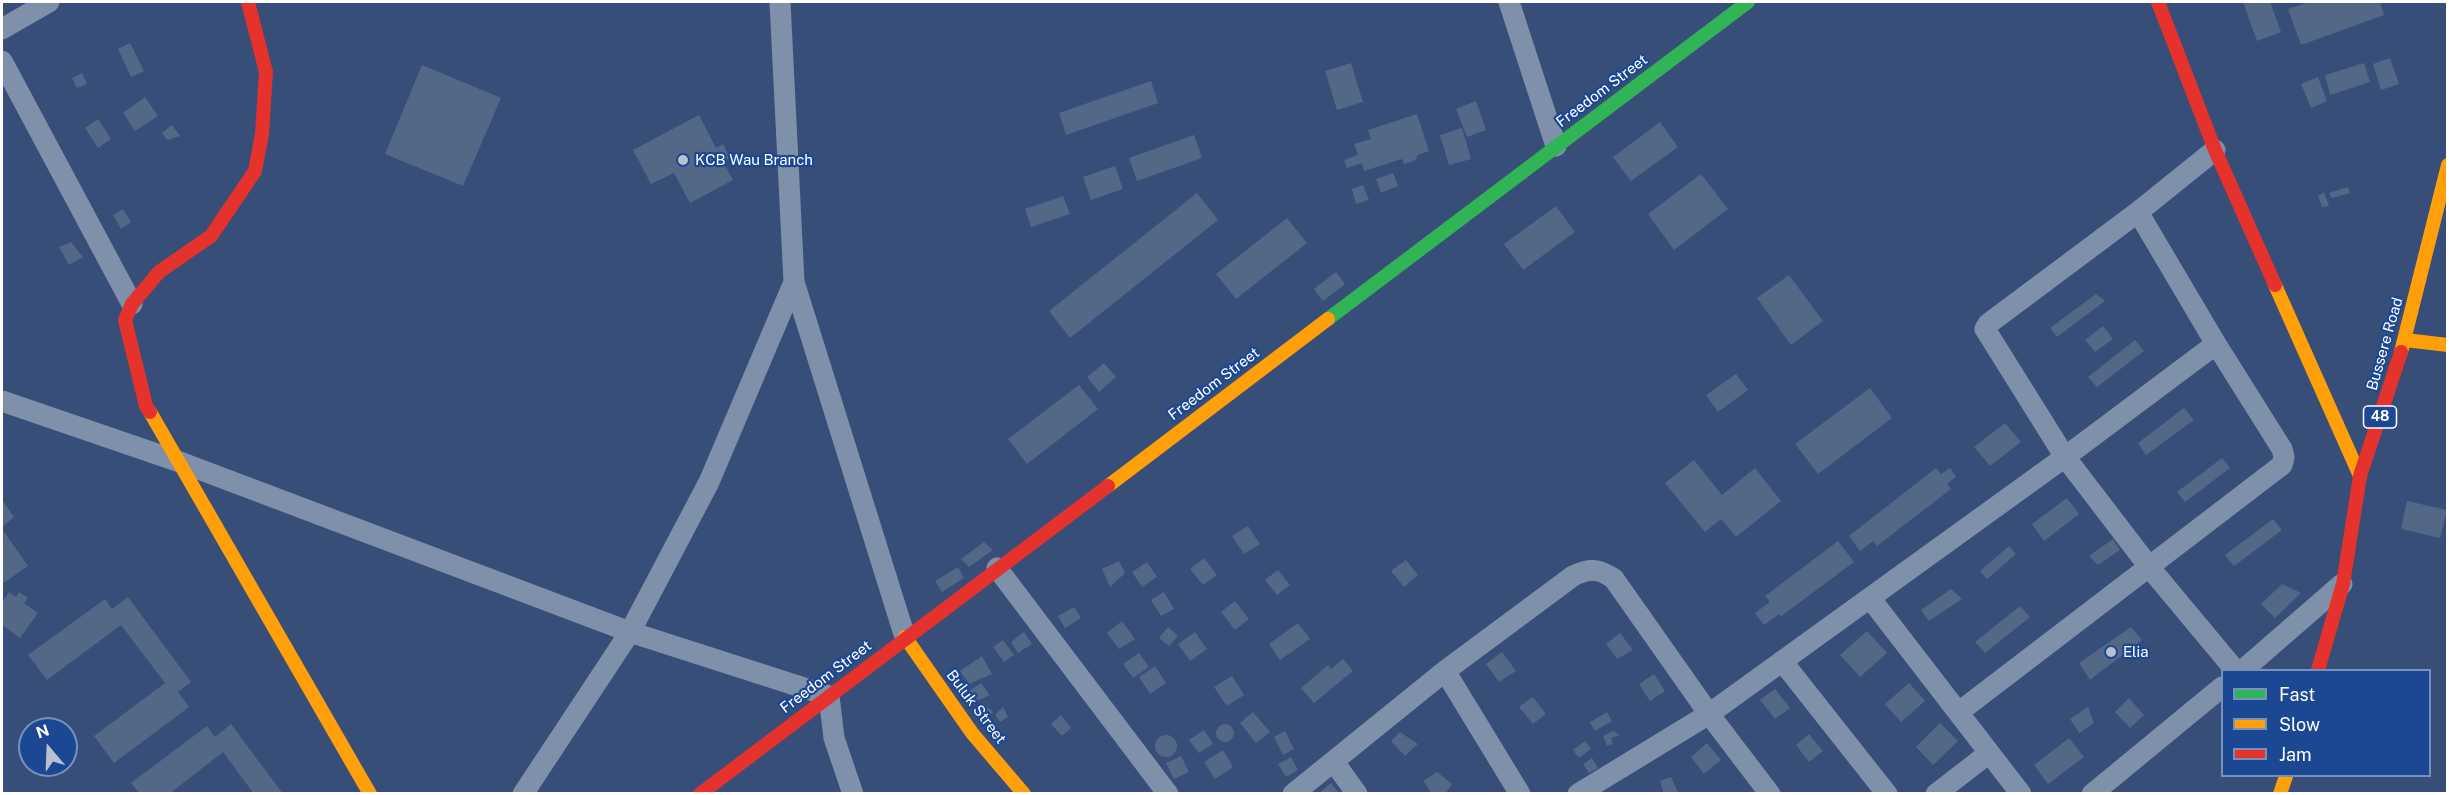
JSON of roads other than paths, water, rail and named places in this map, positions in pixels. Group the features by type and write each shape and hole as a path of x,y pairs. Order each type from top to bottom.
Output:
{"street":[{"path":"2,29 50,2"},
{"path":"249,2 266,72 262,134 255,171 211,236 159,272 132,304 125,320 146,406 370,794"},
{"path":"780,2 794,282 905,637"},
{"path":"1509,2 1556,146"},
{"name":"Freedom Street","path":"700,794 1748,2"},
{"path":"2158,2 2215,150 2360,476"},
{"path":"2,61 132,304"},
{"path":"2215,150 2138,212 1988,324 1985,329 2065,456 2150,568 2234,669"},
{"name":"Bussere Road","path":"2318,669 2343,584 2360,476 2405,340 2448,165"},
{"path":"1959,712 2282,465 2284,457 2282,449 2216,344 2138,212"},
{"path":"523,794 630,632 709,482 794,282"},
{"path":"2405,340 2448,345"},
{"path":"1578,794 1709,714 2216,344"},
{"path":"2,402 180,462 630,632 829,696 834,738 854,794"},
{"path":"998,568 1168,794"},
{"path":"1293,794 1445,671 1573,576 1589,568 1602,570 1614,579 1709,714 1770,794"},
{"path":"2244,669 2343,584"},
{"path":"1870,598 2021,794"},
{"name":"Buluk Street","path":"905,637 972,733 1024,794"},
{"path":"1782,661 1887,794"},
{"path":"1445,671 1520,794"},
{"path":"2092,794 2221,689"},
{"path":"1936,794 1989,753"},
{"path":"1334,762 1357,794"},
{"path":"2280,794 2286,777"}],"place":[{"name":"KCB Wau Branch","path":"683,160"},
{"name":"Elia","path":"2111,652"}]}
